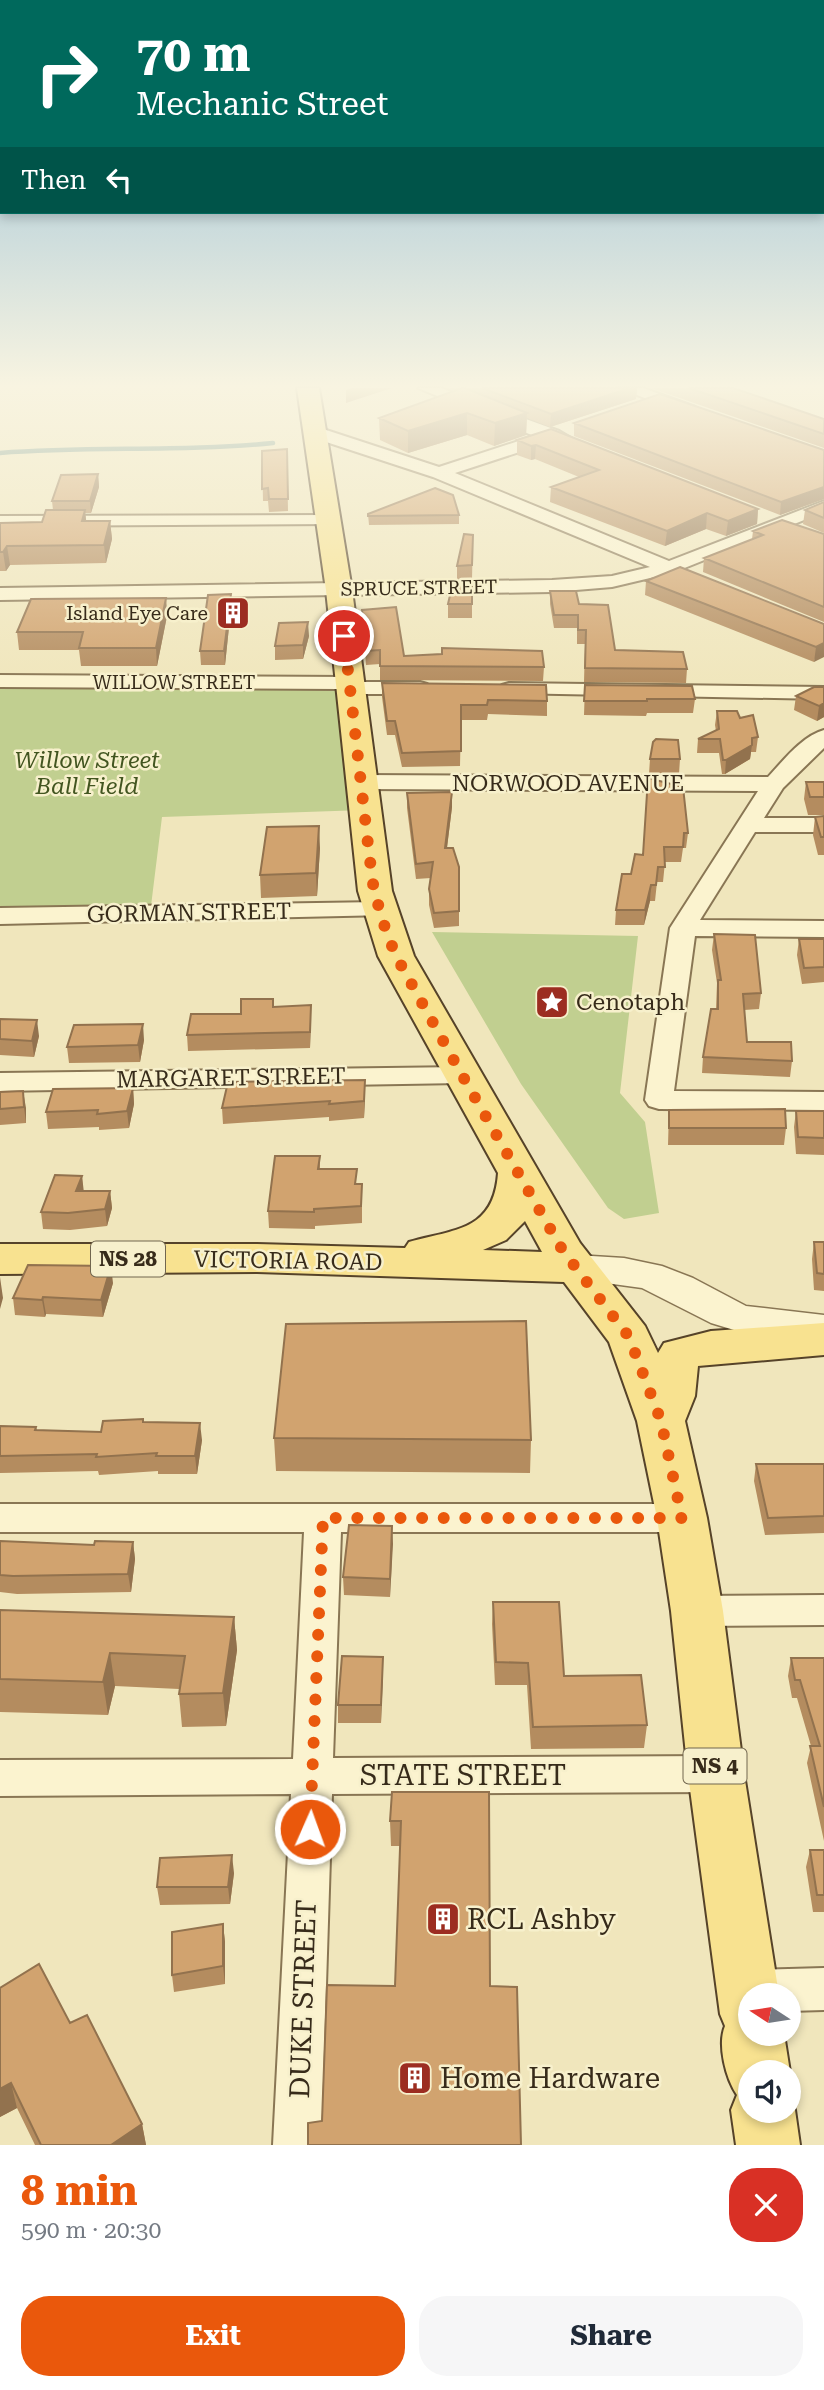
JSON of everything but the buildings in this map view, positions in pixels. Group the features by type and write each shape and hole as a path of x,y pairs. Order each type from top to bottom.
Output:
{"main road":[{"name":"NS 4","path":"322,488 339,590 369,853 379,910 396,956 563,1251 629,1337 661,1421 682,1518 697,1611 716,1774 747,1983"},
{"path":"366,1262 458,1244 494,1230 517,1202 519,1171"},
{"name":"VICTORIA ROAD","path":"0,1259 257,1258 576,1268"},
{"path":"661,1421 672,1396 675,1363 680,1354 710,1347 824,1339"},
{"path":"765,2123 768,2145"}],"street":[{"path":"476,488 692,577"},
{"name":"SPRUCE STREET","path":"0,594 575,585 634,578 824,506"},
{"path":"754,514 802,532"},
{"path":"0,521 327,520"},
{"name":"WILLOW STREET","path":"0,681 443,688"},
{"path":"493,689 824,693"},
{"path":"824,737 801,756 775,784 683,928 659,1100 824,1101"},
{"name":"NORWOOD AVENUE","path":"362,782 775,784"},
{"path":"748,825 824,825"},
{"name":"GORMAN STREET","path":"0,916 379,910"},
{"path":"683,928 824,929"},
{"name":"MARGARET STREET","path":"0,1082 462,1075"},
{"path":"576,1268 613,1269 642,1274 671,1283 730,1315 773,1326 824,1329"},
{"path":"0,1518 682,1518"},
{"name":"DUKE STREET","path":"297,2145 323,1518"},
{"path":"697,1611 824,1610"},
{"name":"STATE STREET","path":"0,1778 716,1774"},
{"path":"802,1996 824,1989"}],"green space":[{"name":"Willow Street Ball Field","path":"0,684 351,689 364,810 162,817 150,914 0,916"},
{"path":"432,932 638,936 620,1093 645,1122 659,1213 624,1219 608,1208 521,1084"}],"place":[{"name":"Island Eye Care","path":"233,613"},
{"name":"Cenotaph","path":"552,1002"},
{"name":"RCL Ashby","path":"443,1919"},
{"name":"Home Hardware","path":"415,2078"}],"route":[{"path":"310,1829 323,1518 682,1518 661,1421 629,1337 563,1251 396,956 386,931 374,891 344,636"}]}
